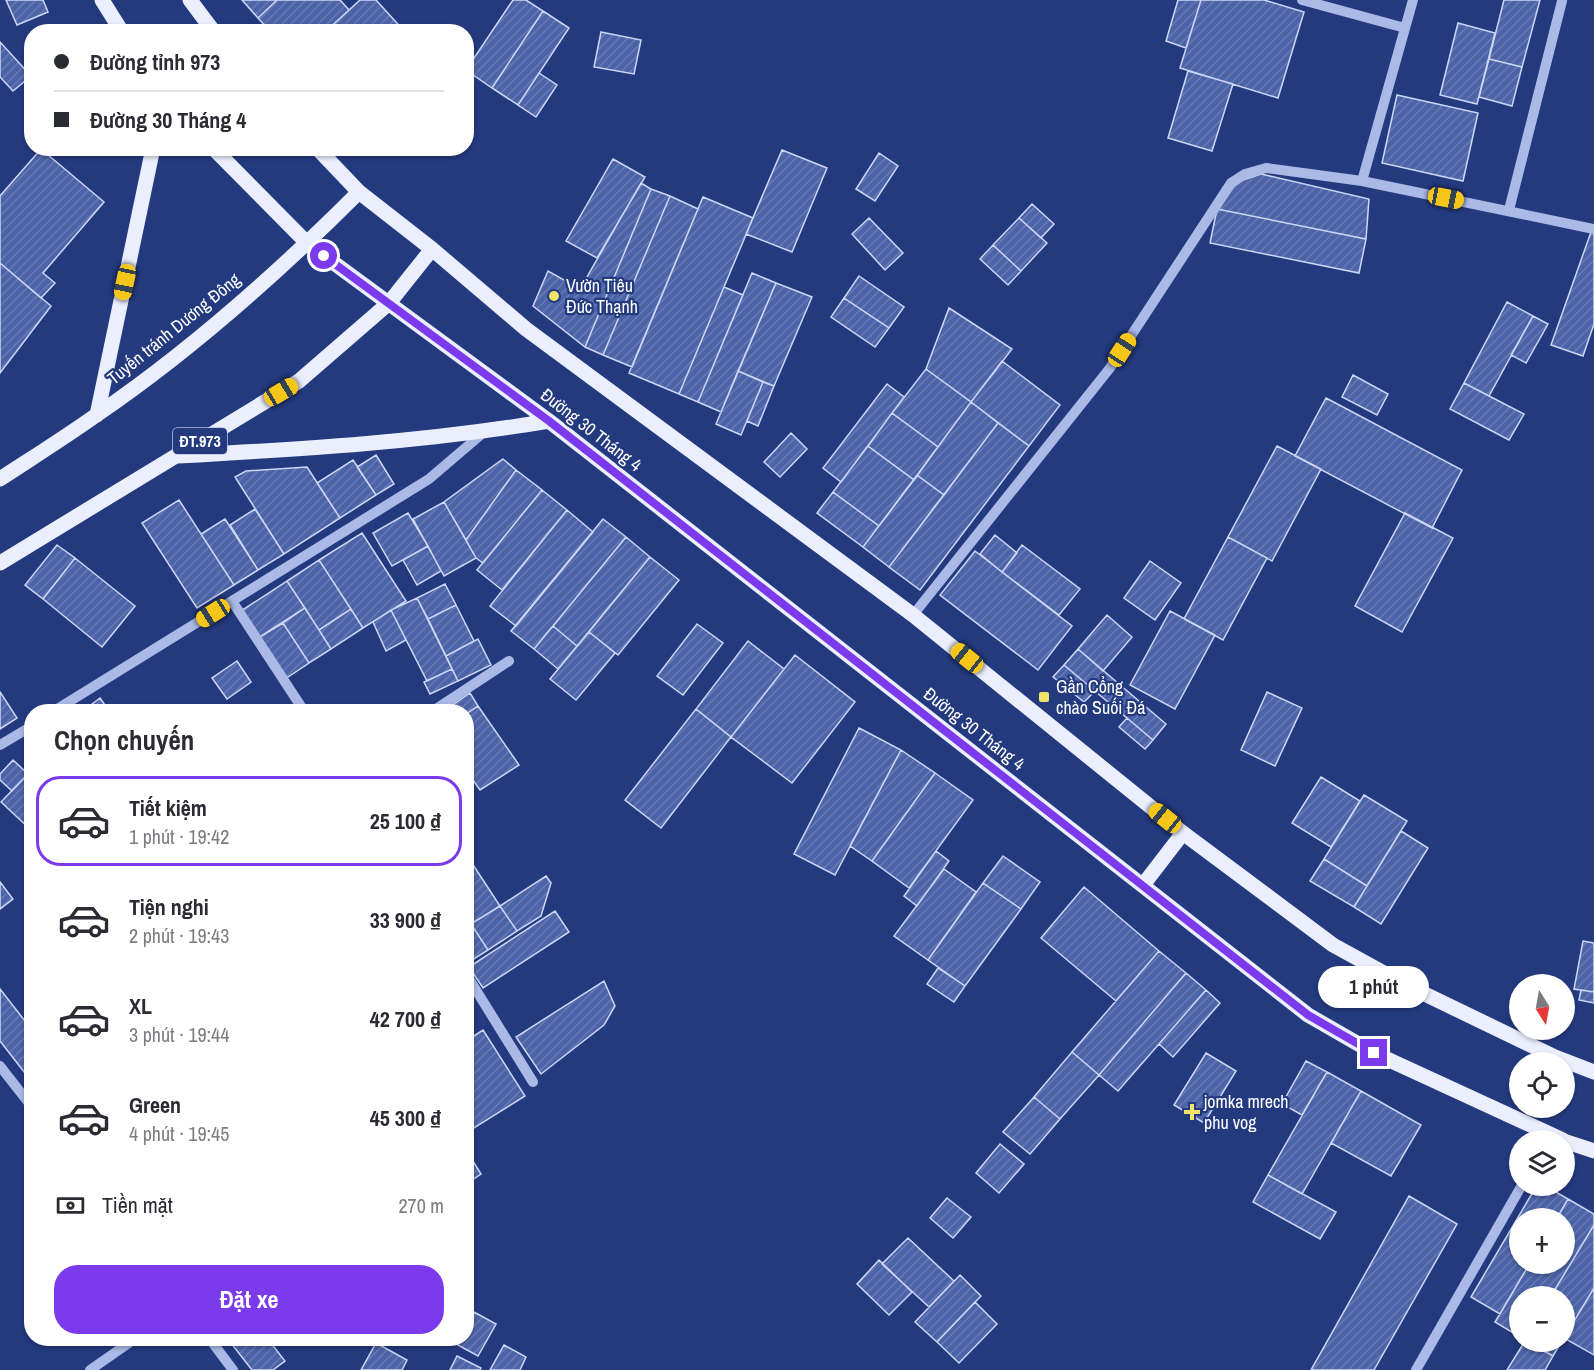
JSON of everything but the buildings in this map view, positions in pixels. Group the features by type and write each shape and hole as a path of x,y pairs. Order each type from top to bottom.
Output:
{"main road":[{"path":"102,0 117,24"},
{"path":"190,0 208,24"},
{"path":"97,415 151,156"},
{"name":"Đường 30 Tháng 4","path":"221,156 308,244 549,421 1308,1015 1374,1053 1537,1130"},
{"path":"325,156 359,192 432,249 526,329 914,615 1183,833 1333,945 1404,984 1555,1057 1594,1072"},
{"name":"Tuyến tránh Dương Đông","path":"0,478 97,415 201,336 308,244 359,192"},
{"name":"ĐT.973","path":"0,563 299,381 389,303 432,249"},
{"name":"ĐT.973","path":"175,456 331,447 484,432 549,421"},
{"path":"1143,885 1183,833"},
{"name":"Đường 30 Tháng 4","path":"1575,1145 1594,1151"}],"street":[{"path":"1302,0 1405,28"},
{"path":"1362,182 1413,0"},
{"path":"1509,210 1562,1"},
{"path":"914,615 1110,368 1231,183 1245,174 1266,168 1362,182 1594,228"},
{"path":"65,704 429,479 484,432"},
{"path":"232,601 299,704"},
{"path":"444,704 509,661"},
{"path":"0,745 24,731"},
{"path":"474,987 533,1082"},
{"path":"0,1066 24,1097"},
{"path":"1416,1370 1516,1196"},
{"path":"90,1370 124,1346"},
{"path":"215,1346 233,1370"}],"place":[{"name":"Vườn Tiêu Đức Thạnh","path":"554,296"},
{"name":"Gần Cổng chào Suối Đá","path":"1044,697"},
{"name":"jomka mrech phu vog","path":"1192,1112"}],"route":[{"path":"324,256 549,421 1308,1015 1374,1053"}]}
